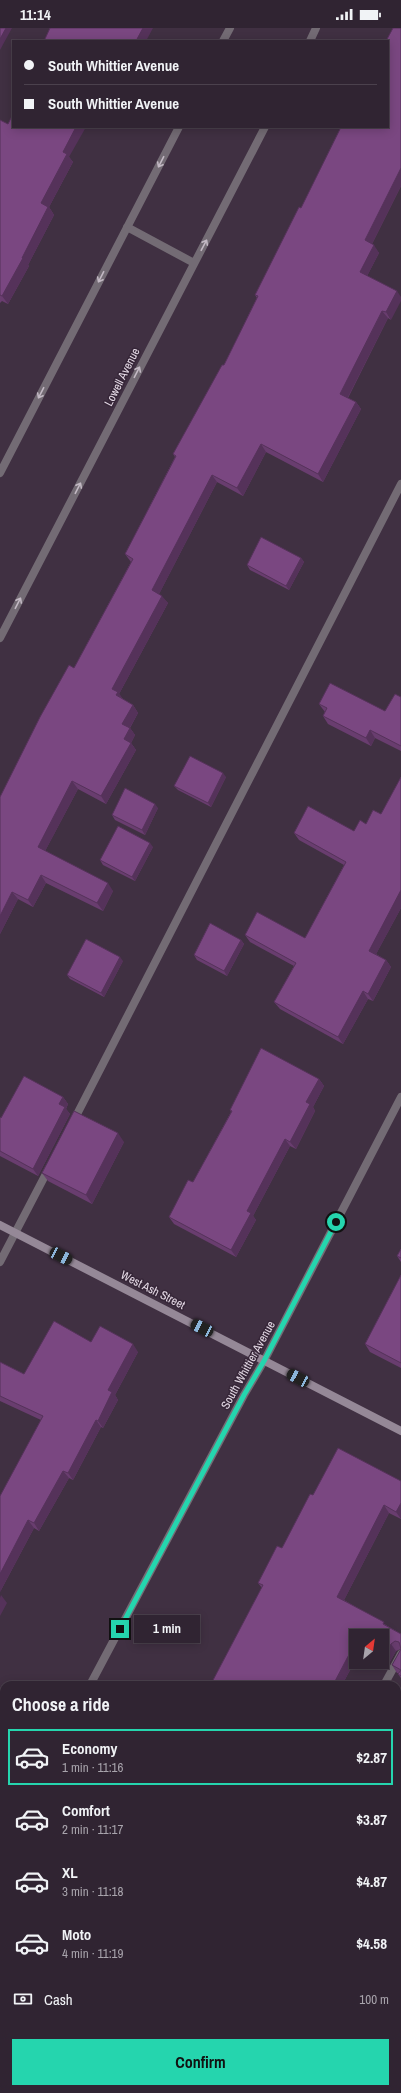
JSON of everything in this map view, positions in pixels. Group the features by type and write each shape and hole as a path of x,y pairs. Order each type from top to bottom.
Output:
{"street":[{"path":"224,40 230,28"},
{"path":"310,40 316,28"},
{"path":"0,473 178,128"},
{"name":"Lowell Avenue","path":"0,638 264,128"},
{"path":"127,227 194,263"},
{"path":"69,1128 401,484"},
{"name":"South Whittier Avenue","path":"92,1681 244,1395 264,1361 401,1097"},
{"path":"0,1262 55,1157"},
{"name":"West Ash Street","path":"0,1225 401,1431"},
{"path":"386,1681 401,1654"}],"building":[{"path":"0,28 6,28 0,39"},
{"path":"50,28 143,28 137,40 44,40"},
{"path":"393,28 401,28 401,168 365,240 374,245 360,272 397,291 386,312 382,311 340,394 356,402 318,474 261,444 237,488 212,475 152,590 162,596 112,689 118,692 116,695 133,705 122,724 130,728 124,739 131,743 101,796 72,781 38,847 108,883 97,903 41,875 28,900 12,892 0,916 0,797 40,717 69,665 74,668 133,559 125,554 176,456 173,454 222,365 224,365 258,296 255,295 299,207 301,208 341,128 389,128 389,40 387,40"},
{"path":"12,116 12,128 75,128 63,152 67,154 41,203 48,207 23,258 2,296 0,295 0,120 8,124"},
{"path":"261,537 301,558 286,586 247,565"},
{"path":"330,683 385,711 395,694 401,697 401,746 370,730 366,738 323,716 327,708 319,704"},
{"path":"190,756 223,773 208,803 174,786"},
{"path":"401,777 401,890 369,951 386,960 368,994 363,991 338,1037 274,1002 296,963 245,935 257,912 305,938 346,862 294,833 308,806 354,831 360,820 366,824 373,810 381,814"},
{"path":"125,788 155,804 142,830 112,815"},
{"path":"118,826 150,843 132,877 100,860"},
{"path":"210,923 241,940 224,971 194,955"},
{"path":"86,939 120,957 101,993 67,975"},
{"path":"261,1048 319,1079 306,1102 310,1104 290,1142 285,1139 247,1211 251,1213 231,1250 169,1217 188,1180 193,1182 232,1111 230,1110"},
{"path":"24,1076 63,1097 59,1104 65,1107 33,1169 0,1151 0,1117 1,1118"},
{"path":"74,1111 118,1133 86,1195 42,1173"},
{"path":"401,1249 401,1258 397,1256"},
{"path":"401,1275 401,1363 365,1344"},
{"path":"54,1321 91,1342 100,1326 133,1344 108,1390 112,1392 98,1421 96,1420 68,1473 63,1471 34,1523 28,1520 0,1574 0,1496 43,1416 0,1396 0,1362 24,1374"},
{"path":"338,1448 401,1481 401,1503 396,1512 384,1505 337,1597 384,1622 383,1624 401,1634 401,1649 399,1642 395,1641 389,1648 389,1629 349,1629 349,1655 335,1681 213,1681 263,1585 258,1583 277,1546 282,1548 310,1494 313,1495"},
{"path":"401,1649 401,1670 392,1665"}],"route":[{"path":"120,1629 244,1395 264,1361 336,1222"}]}
